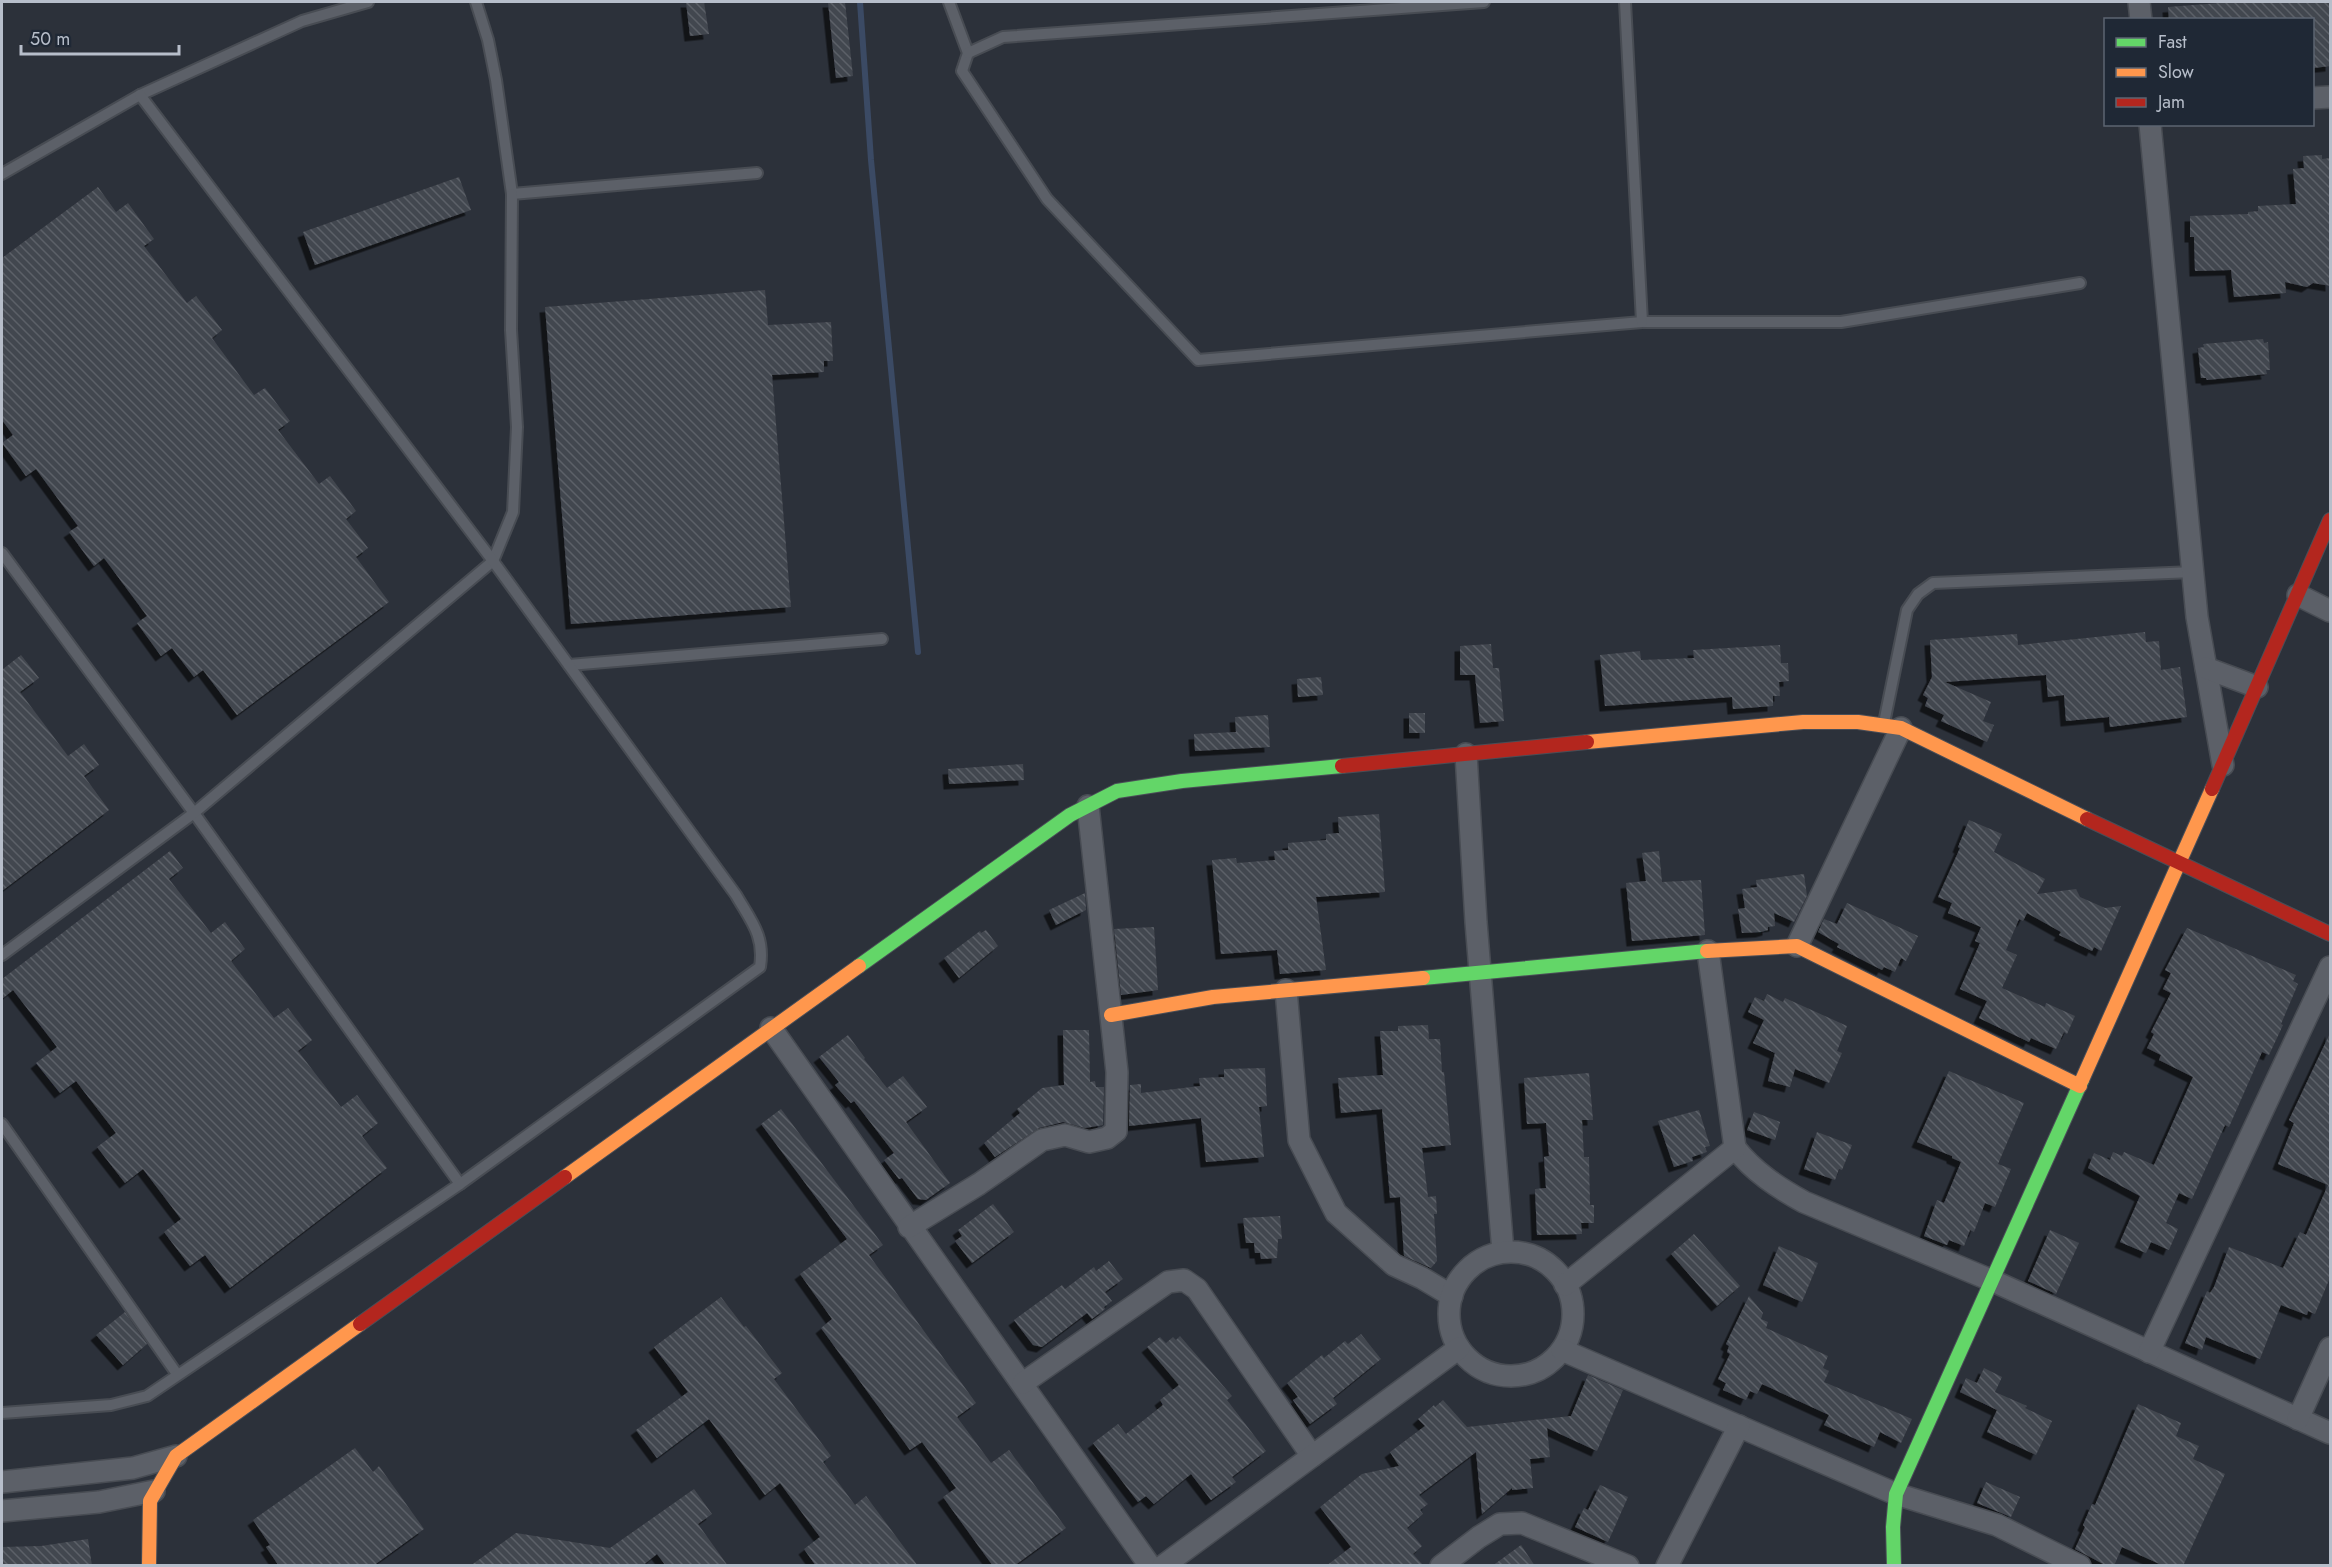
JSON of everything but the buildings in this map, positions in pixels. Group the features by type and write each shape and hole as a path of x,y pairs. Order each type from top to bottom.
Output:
{"street":[{"path":"2139,2 2141,18"},
{"path":"2314,98 2331,97"},
{"path":"2150,126 2197,617 2223,765"},
{"path":"1894,1566 1893,1527 1896,1494 2331,520"},
{"path":"2298,595 2331,611"},
{"path":"2206,668 2257,687"},
{"path":"2,1482 133,1468 176,1456 1070,815 1116,791 1182,781 1803,722 1858,722 1892,726 2179,864 2331,934"},
{"path":"1797,946 1892,726"},
{"path":"1466,754 1480,973 1503,1252"},
{"path":"909,1227 979,1184 1042,1140 1065,1135 1089,1142 1112,1136 1116,1131 1117,1072 1088,806"},
{"path":"1111,1015 1214,997 1708,951 1797,946 2080,1086"},
{"path":"1708,951 1735,1148 1749,1165 1775,1186 1804,1202 1993,1281 2331,1433"},
{"path":"2149,1352 2331,967"},
{"path":"1286,990 1299,1140 1336,1214 1394,1265 1452,1296"},
{"path":"771,1028 1150,1566"},
{"path":"1565,1285 1735,1148"},
{"path":"1503,1252 1522,1253 1539,1259 1554,1270 1565,1285 1572,1301 1573,1318 1570,1335 1562,1350 1550,1363 1535,1371 1519,1376 1501,1376 1485,1370 1470,1361 1459,1348 1451,1332 1449,1314 1452,1296 1459,1280 1471,1267 1486,1257 1503,1252"},
{"path":"1023,1383 1168,1282 1184,1280 1197,1289 1312,1456"},
{"path":"1163,1566 1459,1348"},
{"path":"2298,1419 2331,1348"},
{"path":"1562,1350 1896,1494 1997,1525 2080,1566"},
{"path":"1668,1566 1739,1426"},
{"path":"149,1566 150,1501 176,1456"},
{"path":"2,1511 99,1502 154,1491"},
{"path":"1441,1566 1500,1524 1522,1523 1628,1566"}],"lane":[{"path":"2,174 140,94 302,21 368,2"},
{"path":"2,955 194,813 493,561 513,512 517,427 511,330 512,194 496,80 488,40 476,2"},
{"path":"950,2 968,53 962,71 1047,199 1198,360 1642,322 1841,322 2080,283"},
{"path":"968,53 1003,37 1484,2"},
{"path":"1625,2 1642,322"},
{"path":"2,1413 111,1405 147,1396 460,1184 760,967 762,952 759,934 736,896 493,561 140,94"},
{"path":"512,194 757,173"},
{"path":"2,553 194,813 460,1184"},
{"path":"1892,726 1907,610 1918,594 1933,583 2193,572"},
{"path":"568,665 882,639"},
{"path":"2,1124 177,1374"}],"waterway":[{"path":"860,2 871,160 918,652"}],"traffic: fast":[{"path":"859,966 1070,815 1117,791 1182,781 1342,766"},
{"path":"1423,978 1707,951"},
{"path":"1894,1566 1893,1527 1896,1494 2082,1080"}],"traffic: slow":[{"path":"1587,742 1803,722 1858,722 1901,728 2087,819"},
{"path":"2082,1080 2212,789"},
{"path":"1707,951 1797,946 2080,1086"},
{"path":"565,1177 859,966"},
{"path":"1111,1015 1213,997 1423,978"},
{"path":"149,1566 150,1501 176,1456 360,1324"}],"traffic: jam":[{"path":"2212,789 2330,520"},
{"path":"1342,766 1587,742"},
{"path":"2087,819 2330,934"},
{"path":"360,1324 565,1177"}]}
